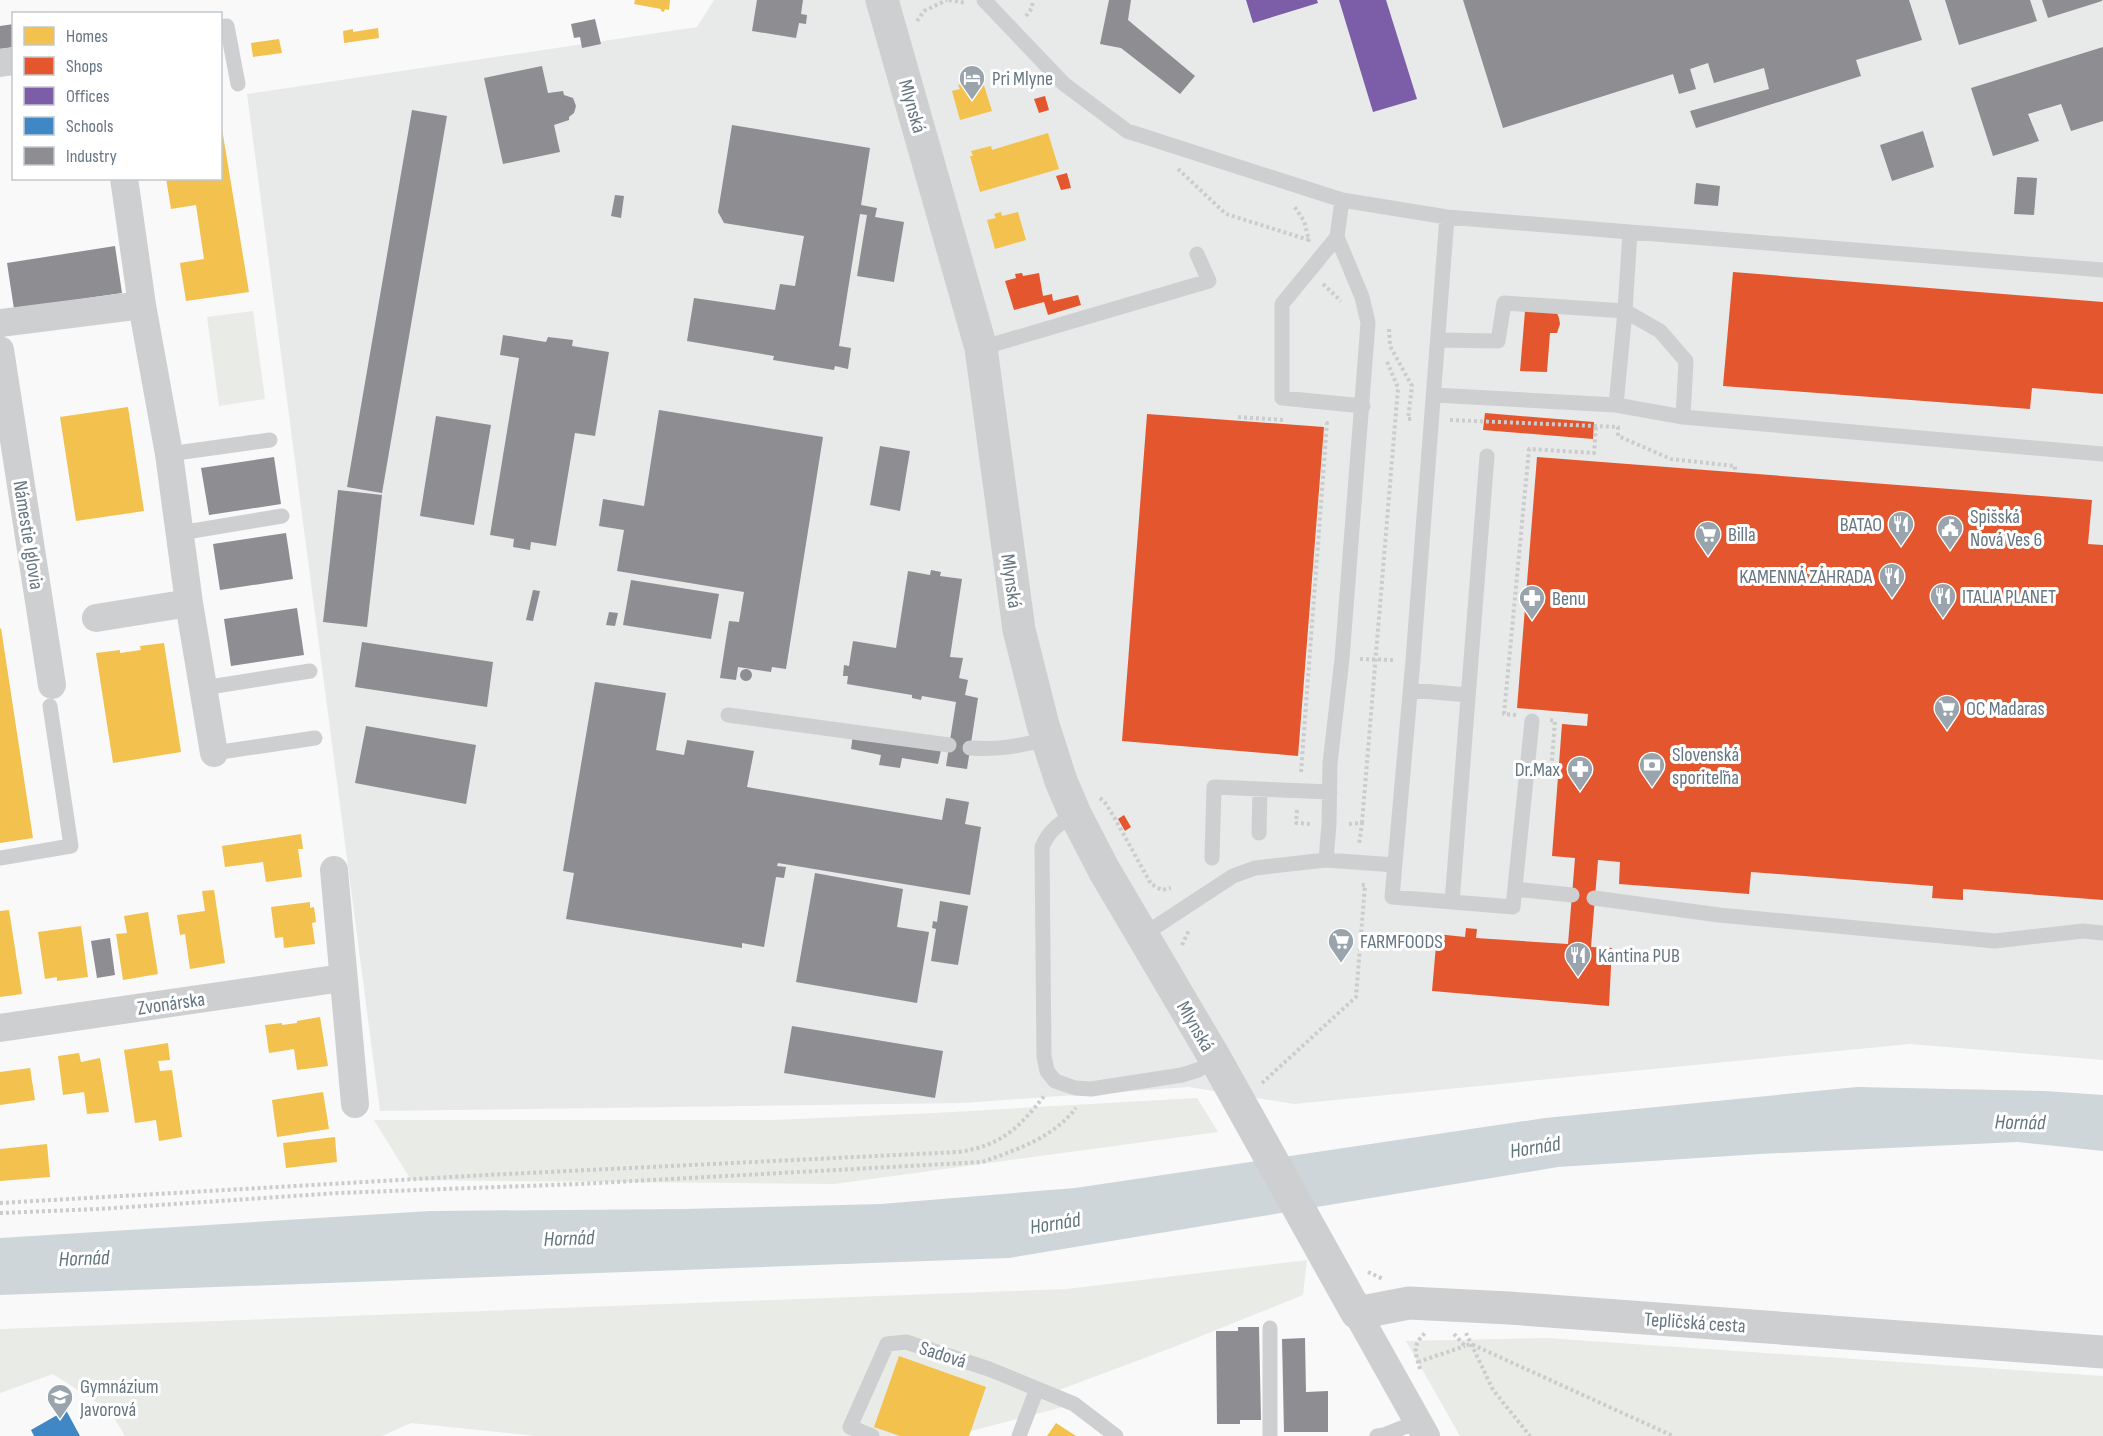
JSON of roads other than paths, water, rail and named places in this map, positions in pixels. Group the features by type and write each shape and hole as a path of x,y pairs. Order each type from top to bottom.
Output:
{"street":[{"name":"Mlynská","path":"882,0 981,348 1019,630 1032,687 1061,782 1104,870 1216,1060 1357,1313"},
{"path":"124,180 142,305 169,454 189,603 214,753"},
{"path":"0,323 142,305"},
{"name":"Námestie Iglovia","path":"0,350 51,696"},
{"path":"96,618 189,603"},
{"path":"334,870 355,1104"},
{"name":"Zvonárska","path":"0,1028 342,978"},
{"name":"Tepličská cesta","path":"1357,1313 1409,1303 1509,1308 2103,1352"},
{"path":"1357,1313 1421,1429"}],"lane":[{"path":"984,0 1064,84 1127,131 1342,200 1447,217 2103,270"},
{"path":"222,27 227,26 238,84"},
{"path":"1326,860 1330,763 1342,659 1368,323 1362,297 1337,237 1342,200"},
{"path":"1447,217 1411,690 1392,897 1513,907 1532,719"},
{"path":"1616,405 1630,232"},
{"path":"1337,237 1282,304 1282,398 1363,406"},
{"path":"981,348 1209,280 1197,254"},
{"path":"1438,340 1498,341 1504,303 1625,311 1660,331 1686,361 1683,417"},
{"path":"1434,395 1616,405 1683,417 2103,454"},
{"path":"169,454 270,440"},
{"path":"1452,902 1487,456"},
{"path":"180,533 282,516"},
{"path":"203,688 310,671"},
{"path":"1411,690 1468,695"},
{"path":"0,858 71,846 51,696"},
{"path":"728,715 949,745"},
{"path":"214,753 315,738"},
{"path":"970,748 993,750 1047,739"},
{"path":"1212,858 1214,787 1330,792"},
{"path":"1259,833 1260,789"},
{"path":"1075,814 1057,825 1047,835 1042,847 1044,1056 1047,1071 1055,1081 1075,1088 1091,1089 1182,1075 1198,1070 1216,1060"},
{"path":"1143,935 1233,876 1255,868 1326,860 1395,865"},
{"path":"1515,889 1572,895"},
{"path":"1594,898 1719,915 1995,941 2083,932 2103,933"},
{"path":"1270,1328 1270,1436"},
{"name":"Sadová","path":"872,1436 850,1427 887,1344 906,1342 989,1370 1074,1404 1116,1436"},
{"path":"1019,1436 1037,1389"},
{"path":"1377,1436 1421,1429"}],"water":[{"name":"Hornád","path":"1857,1087 2045,1091 2103,1095 2103,1151 2017,1142 1760,1154 1558,1167 1009,1258 0,1295 0,1238 430,1211 683,1209 881,1204 1075,1188 1545,1118"}],"place":[{"name":"Pri Mlyne","path":"972,101"},
{"name":"BATAO","path":"1901,547"},
{"name":"Spišská Nová Ves 6","path":"1950,551"},
{"name":"Billa","path":"1708,557"},
{"name":"KAMENNÁ ZÁHRADA","path":"1892,599"},
{"name":"ITALIA PLANET","path":"1943,619"},
{"name":"Benu","path":"1532,621"},
{"name":"OC Madaras","path":"1947,731"},
{"name":"Slovenská sporiteľňa","path":"1652,788"},
{"name":"Dr.Max","path":"1580,792"},
{"name":"FARMFOODS","path":"1341,964"},
{"name":"Kantina PUB","path":"1578,978"},
{"name":"Gymnázium Javorová","path":"60,1420"}]}
